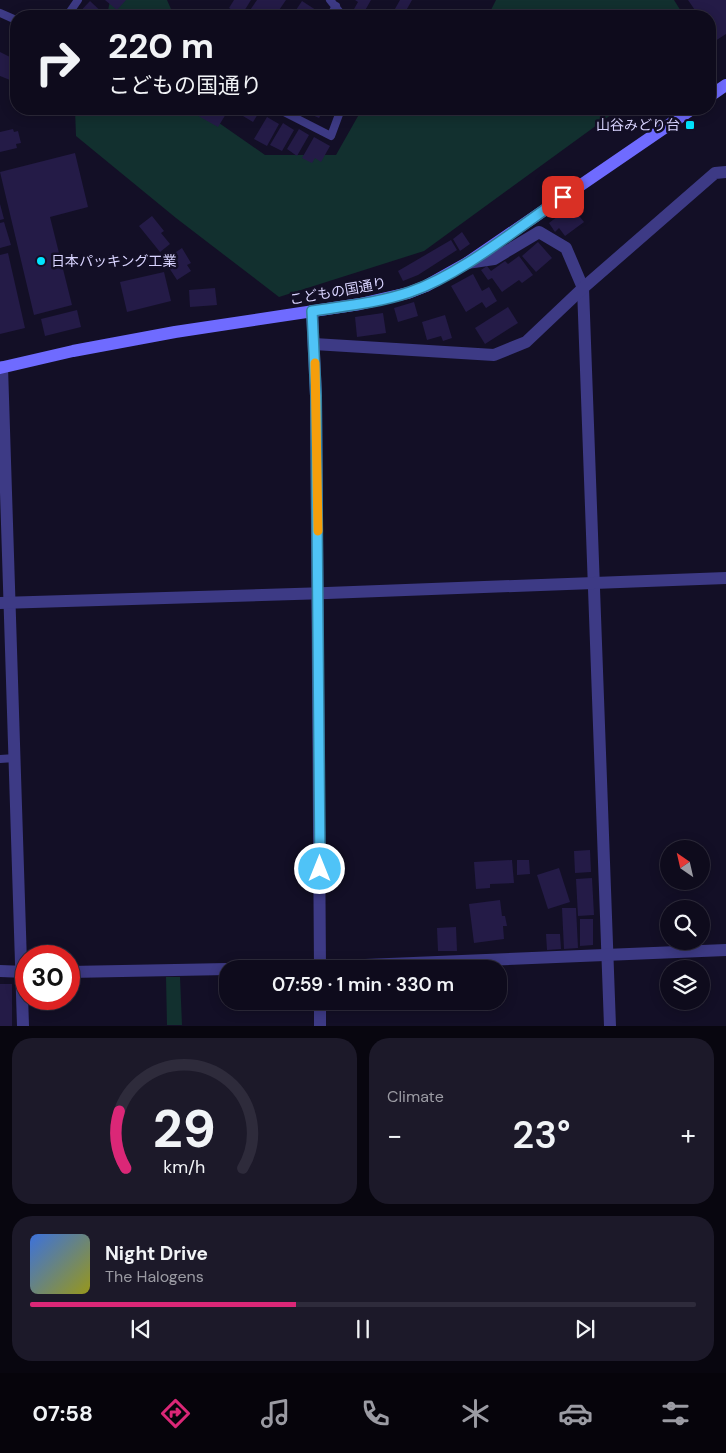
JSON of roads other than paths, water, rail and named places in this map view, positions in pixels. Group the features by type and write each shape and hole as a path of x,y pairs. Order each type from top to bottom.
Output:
{"main road":[{"name":"こどもの国通り","path":"1,368 73,351 175,332 360,304 408,293 426,286 467,263 683,115"}],"street":[{"path":"314,344 494,355 526,342 584,288 715,173 726,172"},
{"path":"467,263 494,259 539,232 566,248 584,288 610,1026"},
{"path":"312,311 318,594 320,960"},
{"path":"1,368 5,603 15,758 23,945"},
{"path":"5,603 318,594 726,578"},
{"path":"484,960 726,950"},
{"path":"80,972 219,969"},
{"path":"0,971 15,972"},
{"path":"23,1010 23,1026"},
{"path":"320,1010 320,1026"}],"lane":[{"path":"330,0 339,10"},
{"path":"334,10 336,6"},
{"path":"290,115 331,136 339,115"},
{"path":"0,759 15,758"}],"place":[{"name":"山谷みどり台","path":"690,125"},
{"name":"日本パッキング工業","path":"41,261"}]}
